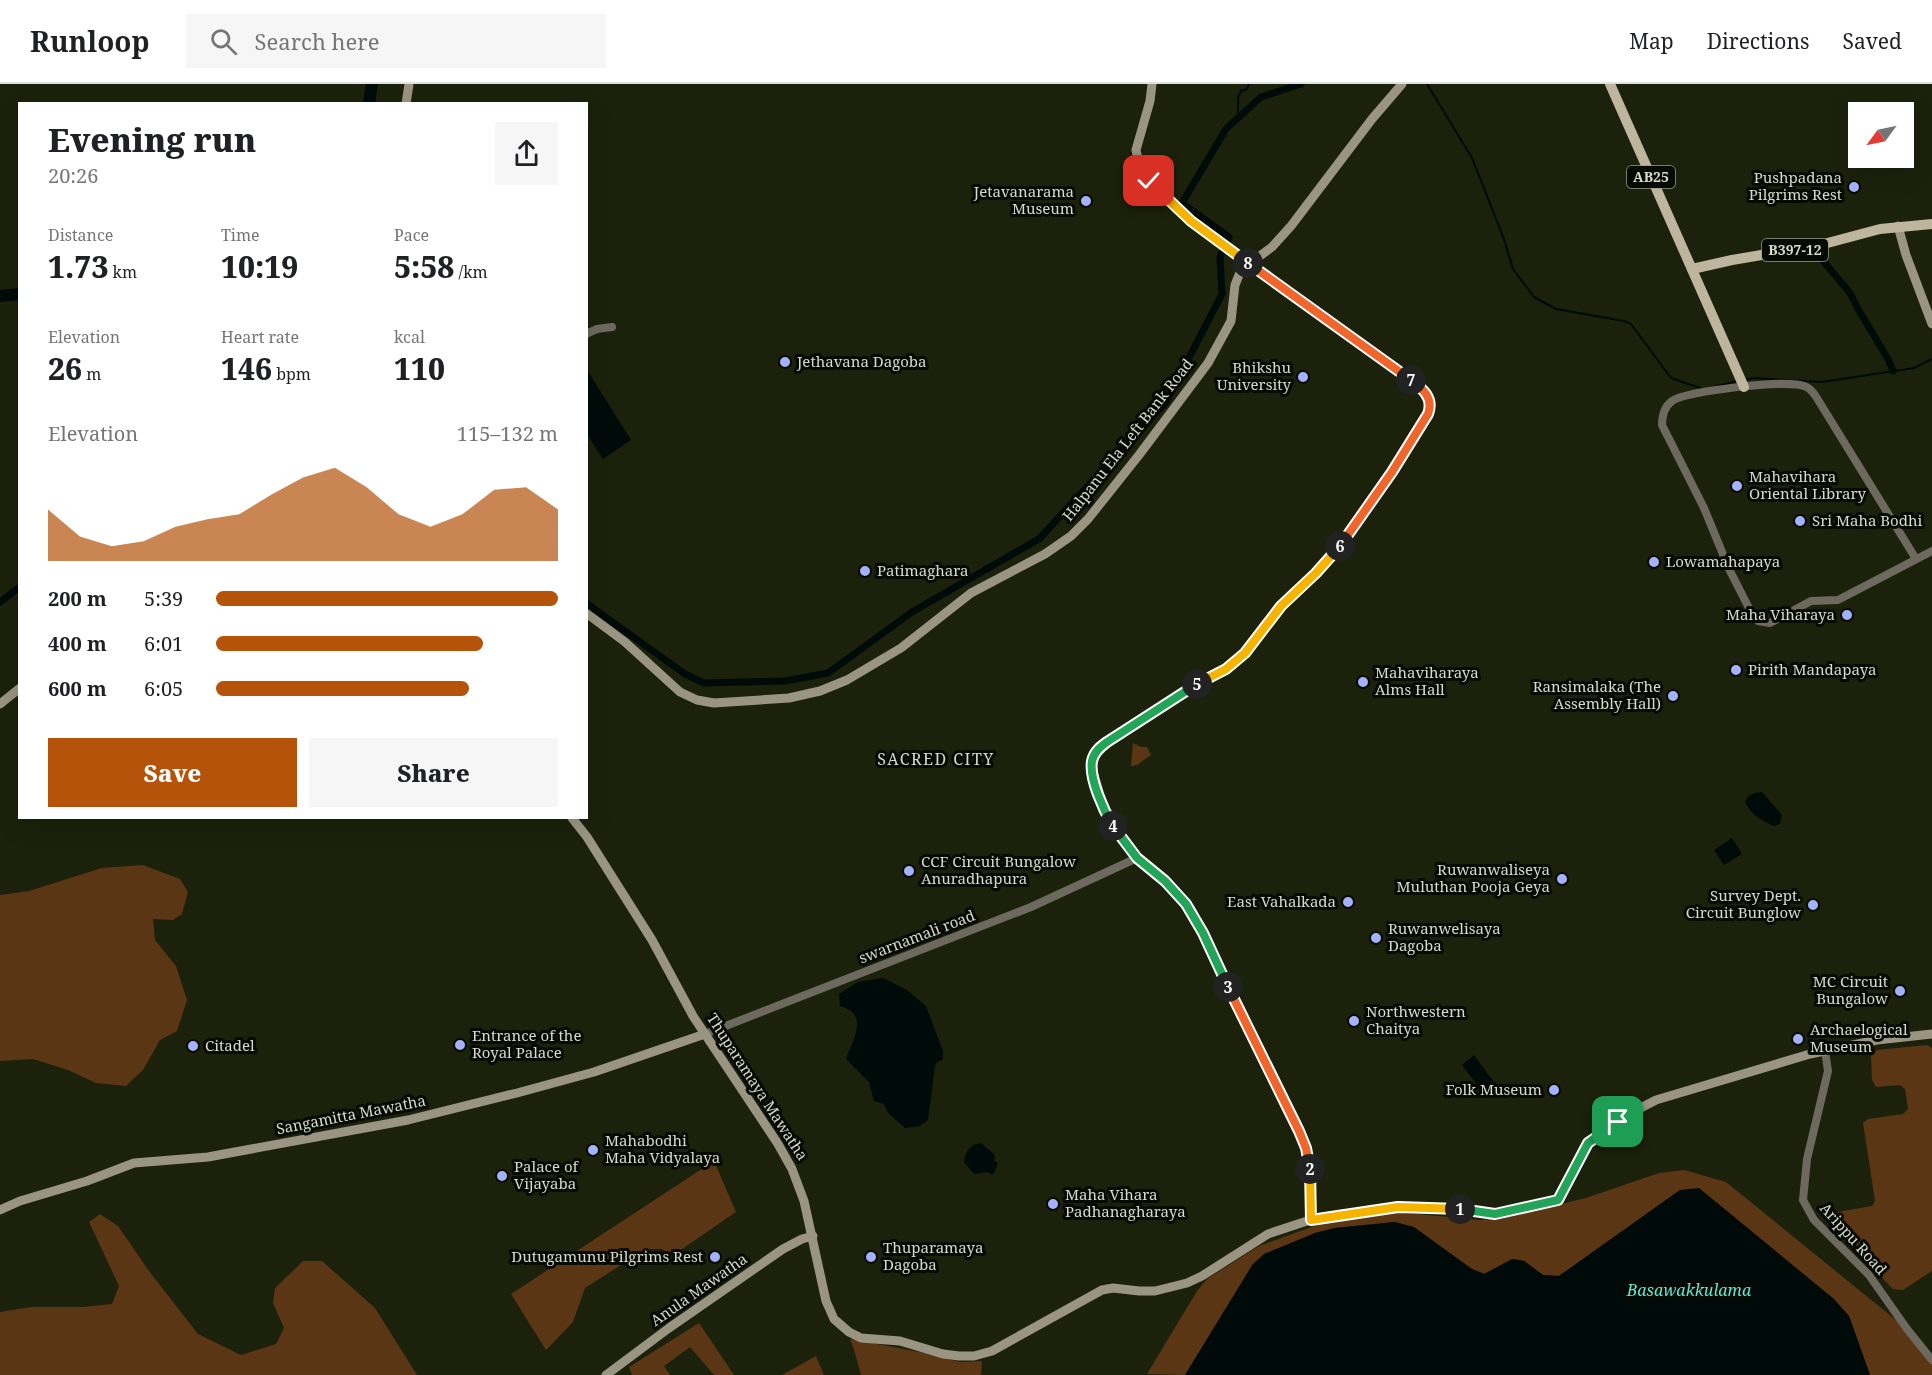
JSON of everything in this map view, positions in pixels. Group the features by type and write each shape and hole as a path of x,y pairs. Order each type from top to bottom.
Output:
{"main road":[{"path":"406,102 409,84"},
{"path":"1152,84 1150,102 1136,150 1140,168 1149,181 1168,201 1221,244 1412,381 1426,394 1430,405 1430,409 1392,472 1336,552 1281,606 1245,653 1226,669 1172,699 1107,742 1096,752 1092,768 1100,800 1111,824 1137,858 1172,888 1195,918 1294,1121 1308,1158 1311,1220"},
{"name":"Halpanu Ela Left Bank Road","path":"588,615 625,642 680,692 697,700 726,703 789,698 835,686 914,640 971,593 1045,554 1080,527 1139,455 1208,363 1231,321 1236,279 1246,261 1272,247 1292,226 1372,119 1402,84"},
{"name":"AB25","path":"1610,84 1744,387"},
{"name":"B397-12","path":"1692,269 1820,245 1898,226 1932,224"},
{"path":"1898,226 1906,255 1932,324"},
{"path":"0,704 18,690"},
{"name":"Thuparamaya Mawatha","path":"573,819 587,837 652,940 705,1034 792,1169 804,1201 828,1306 834,1318 844,1329 861,1338 900,1341 943,1354 967,1356 997,1348 1102,1290 1113,1288 1155,1291 1187,1283 1268,1234 1311,1220 1398,1207 1455,1208 1495,1214 1558,1200 1588,1143 1631,1113 1664,1097 1825,1051 1876,1040 1932,1035"},
{"name":"Sangamitta Mawatha","path":"0,1210 20,1201 87,1181 134,1163 208,1157 408,1120 517,1094 594,1072 705,1034"},
{"name":"Anula Mawatha","path":"606,1375 783,1249 813,1236"}],"street":[{"path":"588,333 612,327"},
{"path":"1912,561 1810,389 1791,383 1744,387 1678,398 1667,406 1662,425 1704,508 1729,570 1754,617 1761,622 1770,623 1811,601 1838,600 1932,551"},
{"name":"swarnamali road","path":"705,1034 1031,907 1137,858"},
{"name":"Arippu Road","path":"1825,1051 1828,1071 1807,1159 1803,1200 1814,1220 1869,1275 1932,1360"}],"shaded area":[{"path":"1133,743 1147,747 1151,755 1137,765 1131,766"},
{"path":"143,865 180,879 188,892 182,914 173,920 153,919 155,940 176,966 187,1000 177,1031 160,1040 143,1070 126,1086 96,1083 68,1070 33,1059 0,1061 0,895 29,891 102,868"},
{"path":"1927,1045 1932,1048 1932,1271 1903,1290 1893,1289 1825,1220 1826,1214 1872,1206 1875,1201 1863,1123 1868,1119 1903,1114 1908,1109 1905,1089 1900,1085 1876,1087 1872,1080 1871,1056 1877,1050"},
{"path":"714,1161 736,1212 672,1256 662,1249 650,1249 585,1288 573,1322 546,1350 511,1294"},
{"path":"1684,1170 1726,1182 1907,1329 1932,1360 1932,1375 1870,1375 1849,1316 1680,1190 1559,1276 1543,1275 1524,1261 1513,1259 1485,1274 1472,1269 1395,1222 1335,1228 1315,1233 1253,1264 1185,1375 1147,1374 1197,1291 1207,1279 1259,1246 1317,1225 1397,1212 1479,1220 1502,1218 1586,1198 1659,1173"},
{"path":"100,1214 118,1226 149,1271 198,1334 241,1355 276,1344 284,1328 273,1303 275,1288 303,1261 322,1261 375,1308 417,1375 0,1375 0,1312 31,1307 83,1307 112,1304 119,1286 89,1222"},
{"path":"699,1323 734,1375 714,1375 690,1347 664,1366 670,1375 632,1375 629,1367"},
{"path":"850,1339 960,1362 982,1361 981,1375 861,1375"},
{"path":"816,1356 824,1375 782,1375"}],"water":[{"path":"588,372 631,440 603,459 588,436"},
{"path":"1762,792 1782,815 1780,824 1774,826 1761,819 1745,802 1752,794"},
{"path":"1732,838 1742,854 1724,865 1714,850"},
{"path":"883,978 907,990 926,1006 943,1051 943,1060 937,1062 935,1066 928,1120 920,1126 905,1128 888,1113 884,1104 874,1101 869,1082 846,1059 855,1036 857,1021 855,1015 840,1006 839,994 858,982"},
{"path":"1474,1055 1493,1081 1481,1090 1462,1065"},
{"path":"981,1143 995,1155 994,1161 998,1163 993,1175 988,1172 974,1174 964,1162 969,1149"},
{"name":"Basawakkulama","path":"1699,1188 1834,1299 1849,1316 1870,1375 1185,1375 1253,1264 1264,1254 1315,1233 1335,1228 1395,1222 1414,1227 1472,1269 1484,1274 1512,1259 1524,1261 1543,1275 1559,1276 1680,1190"}],"waterway":[{"path":"369,102 372,84"},
{"path":"1238,118 1238,98 1241,91 1247,89 1249,84"},
{"path":"588,604 685,674 704,683 785,681 828,673 912,612 1039,539 1166,402 1222,294 1220,257 1229,237 1182,203 1226,129 1261,97 1301,84"},
{"path":"1427,84 1472,158 1504,239 1513,269 1534,297 1556,309 1631,324 1671,378 1703,389"},
{"path":"1823,254 1824,262 1850,293 1893,371"},
{"path":"0,296 18,294"},
{"path":"1743,380 1754,378 1822,382 1914,368 1932,359"},
{"path":"1708,388 1738,381"},
{"path":"0,602 18,588"}],"place":[{"name":"Pushpadana Pilgrims Rest","path":"1854,187"},
{"name":"Jetavanarama Museum","path":"1086,201"},
{"name":"Jethavana Dagoba","path":"785,362"},
{"name":"Bhikshu University","path":"1303,377"},
{"name":"Mahavihara Oriental Library","path":"1737,486"},
{"name":"Sri Maha Bodhi","path":"1800,521"},
{"name":"Lowamahapaya","path":"1654,562"},
{"name":"Patimaghara","path":"865,571"},
{"name":"Maha Viharaya","path":"1847,615"},
{"name":"Pirith Mandapaya","path":"1736,670"},
{"name":"Mahaviharaya Alms Hall","path":"1363,682"},
{"name":"Ransimalaka (The Assembly Hall)","path":"1673,696"},
{"name":"CCF Circuit Bungalow Anuradhapura","path":"909,871"},
{"name":"Ruwanwaliseya Muluthan Pooja Geya","path":"1562,879"},
{"name":"East Vahalkada","path":"1348,902"},
{"name":"Survey Dept. Circuit Bunglow","path":"1813,905"},
{"name":"Ruwanwelisaya Dagoba","path":"1376,938"},
{"name":"MC Circuit Bungalow","path":"1900,991"},
{"name":"Northwestern Chaitya","path":"1354,1021"},
{"name":"Archaelogical Museum","path":"1798,1039"},
{"name":"Entrance of the Royal Palace","path":"460,1045"},
{"name":"Citadel","path":"193,1046"},
{"name":"Folk Museum","path":"1554,1090"},
{"name":"Mahabodhi Maha Vidyalaya","path":"593,1150"},
{"name":"Palace of Vijayaba","path":"502,1176"},
{"name":"Maha Vihara Padhanagharaya","path":"1053,1204"},
{"name":"Dutugamunu Pilgrims Rest","path":"715,1257"},
{"name":"Thuparamaya Dagoba","path":"871,1257"}],"district":[{"name":"SACRED CITY","path":"936,759"}],"route":[{"path":"1149,181 1202,230 1421,388 1426,394 1430,409 1392,472 1336,552 1281,606 1245,653 1226,669 1187,689 1101,746 1096,752 1092,768 1105,812 1120,837 1137,858 1165,881 1186,904 1203,933 1306,1148 1310,1172 1311,1220 1398,1207 1462,1209 1495,1214 1558,1200 1588,1143 1618,1122"}]}
